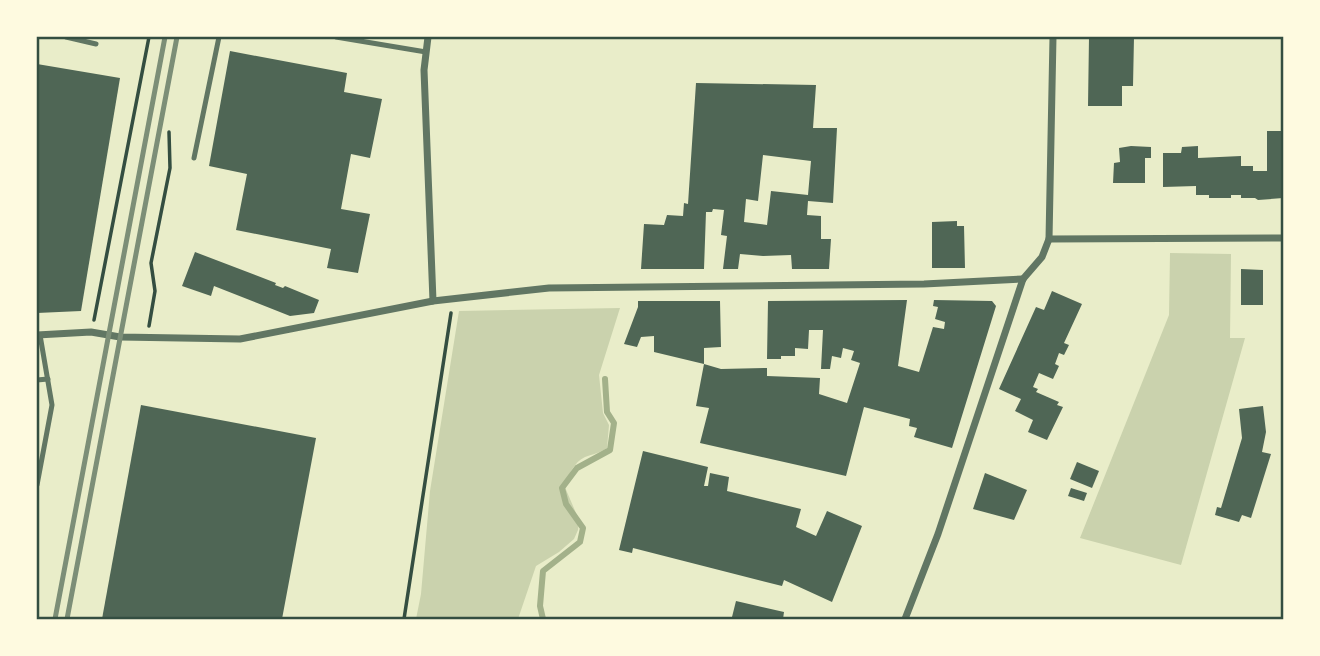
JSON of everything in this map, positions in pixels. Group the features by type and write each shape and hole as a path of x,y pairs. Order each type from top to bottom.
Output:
{"street":[{"path":"428,37 424,70 433,302"},
{"path":"905,619 938,534 1023,279 1042,257 1049,239 1053,37"},
{"path":"1049,239 1283,238"},
{"path":"39,335 91,332 120,337 240,339 453,298 549,288 924,284 1023,279"}],"lane":[{"path":"66,37 96,44"},
{"path":"194,158 219,37"},
{"path":"336,37 426,52"},
{"path":"37,485 52,405 39,335"},
{"path":"37,380 48,379"}],"path":[{"path":"91,332 149,37"},
{"path":"146,338 155,291 151,263 170,168 169,132"},
{"path":"404,619 453,298"}],"green space":[{"path":"1170,253 1231,254 1230,338 1245,338 1181,565 1080,538 1169,315"},
{"path":"620,308 599,375 603,413 609,425 607,448 578,462 564,485 579,520 574,539 536,566 518,619 416,619 421,594 430,491 459,311"}],"building":[{"path":"1089,37 1134,37 1133,86 1122,86 1122,106 1088,106"},
{"path":"230,51 347,73 344,92 382,99 370,158 351,154 341,209 370,214 358,273 327,268 331,249 236,230 247,174 209,166"},
{"path":"37,64 120,78 81,311 37,313"},
{"path":"696,83 816,85 813,128 837,128 833,203 808,201 807,215 821,216 821,239 831,239 829,269 792,269 791,255 740,254 738,269 723,269 727,236 721,235 724,210 713,209 712,212 706,212 704,269 641,269 644,224 664,225 667,215 683,216 684,203 688,204","holes":["763,155 811,161 808,195 771,191 767,225 744,222 746,199 758,201"]},
{"path":"1267,131 1283,131 1283,198 1258,200 1231,195 1231,198 1209,198 1209,195 1196,195 1196,186 1163,187 1163,153 1181,153 1182,147 1198,146 1198,158 1241,156 1241,166 1253,166 1253,171 1267,171"},
{"path":"1151,147 1151,158 1145,158 1145,183 1113,183 1114,163 1120,162 1119,148"},
{"path":"957,221 957,226 964,226 965,268 932,268 932,222"},
{"path":"195,252 319,300 314,313 290,316 214,286 211,296 182,286"},
{"path":"1241,269 1263,270 1263,305 1241,305"},
{"path":"1052,291 1082,304 1064,343 1069,345 1064,355 1059,353 1055,364 1059,366 1053,379 1039,373 1033,387 1038,389 1036,392 1059,402 1057,405 1063,407 1047,440 1028,432 1033,420 1015,411 1021,399 999,389 1036,307 1044,310"},
{"path":"907,300 898,366 919,372 933,327 944,329 945,322 935,319 938,307 933,306 934,300 992,301 996,306 952,448 914,437 917,428 909,426 910,419 864,407 846,476 700,443 709,408 696,406 704,364 721,369 767,368 767,376 820,378 819,394 847,403 860,363 851,360 854,351 843,348 841,358 832,356 830,369 821,369 823,330 809,330 808,349 795,348 795,356 767,359 768,301"},
{"path":"638,301 720,301 721,347 704,348 704,364 654,352 654,336 641,337 637,347 624,344"},
{"path":"141,405 316,438 282,619 102,619"},
{"path":"1263,406 1266,432 1262,452 1271,454 1251,518 1242,515 1239,522 1215,515 1217,507 1221,508 1242,438 1239,409"},
{"path":"643,451 708,467 704,486 708,486 710,473 729,477 727,491 801,509 796,527 816,536 827,511 862,526 832,602 784,580 782,586 633,548 632,553 619,550"},
{"path":"1077,462 1099,471 1092,488 1070,479"},
{"path":"985,473 1027,490 1014,520 973,509"},
{"path":"1071,488 1087,493 1084,501 1068,496"},
{"path":"736,601 784,612 783,619 732,617"}],"waterway":[{"path":"543,619 540,606 543,571 580,542 583,528 566,504 562,488 577,468 610,450 614,423 607,412 605,379"}],"railway":[{"path":"55,619 165,37"},
{"path":"67,619 177,37"}]}
